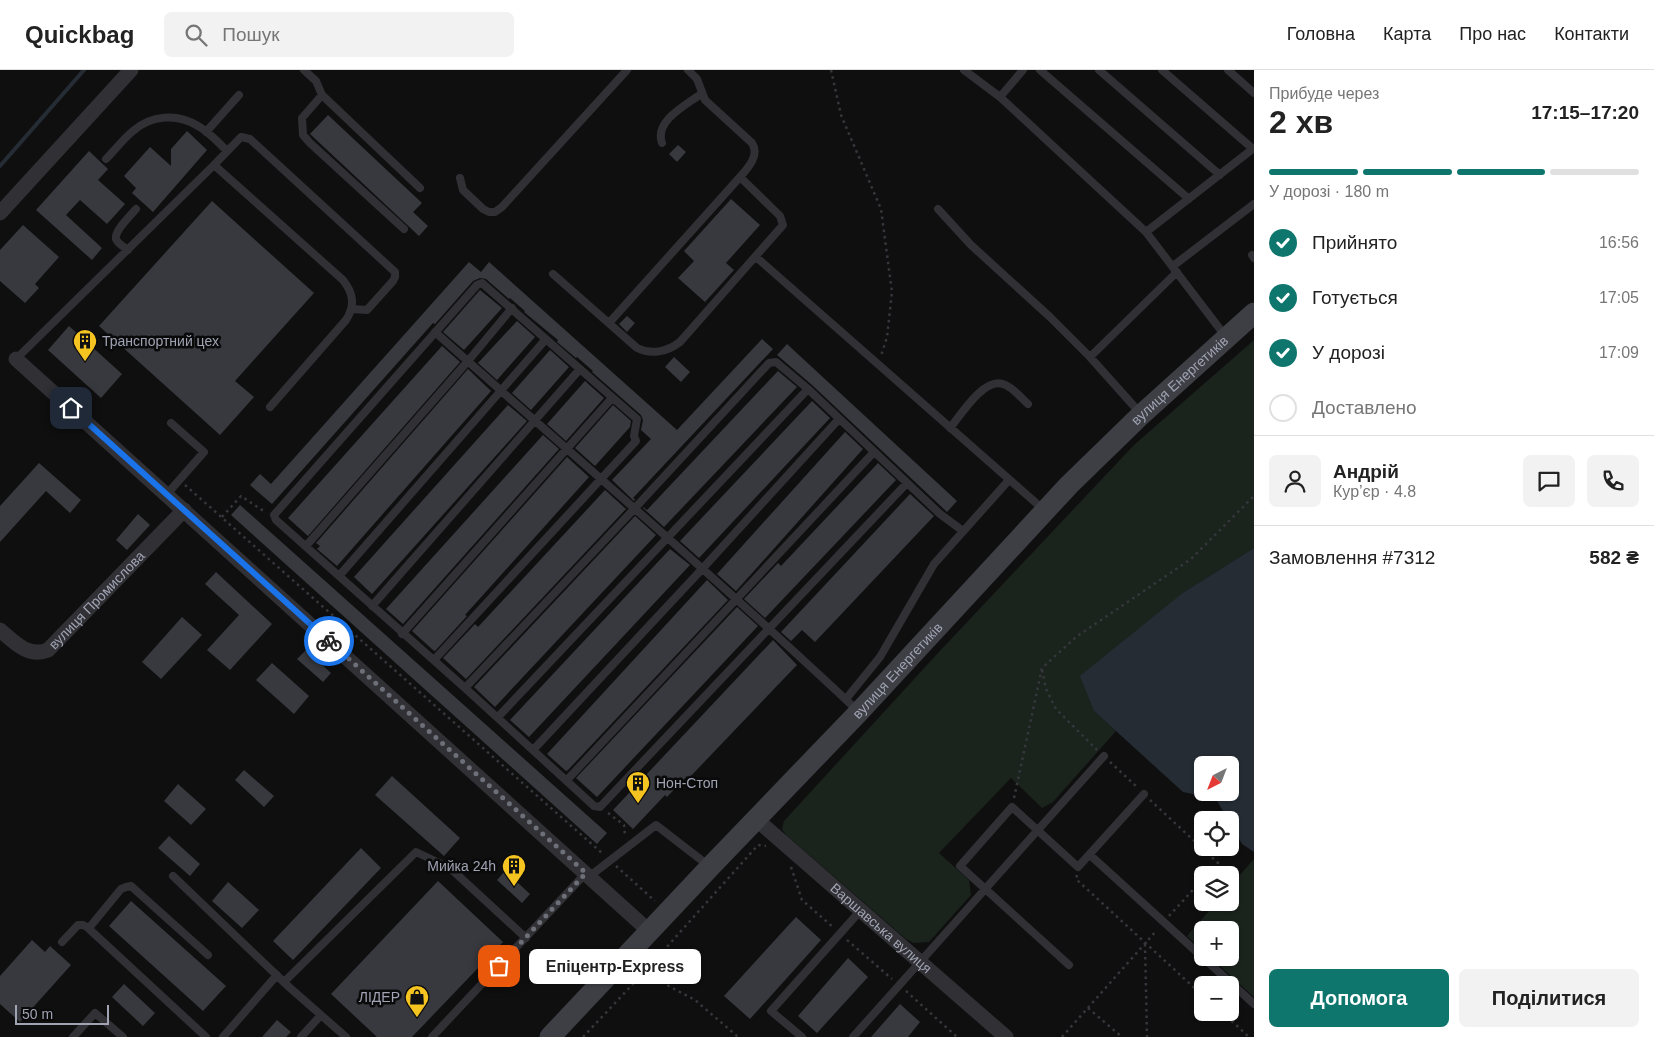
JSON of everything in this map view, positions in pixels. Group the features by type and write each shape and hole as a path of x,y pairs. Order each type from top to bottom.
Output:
{"main road":[{"name":"вулиця Енергетиків","path":"550,1037 756,819 853,706 1045,512 1069,485 1141,415 1254,313"}],"street":[{"path":"0,213 132,70"},
{"path":"16,359 649,931"},
{"name":"вулиця Промислова","path":"0,630 26,650 37,653 48,650 184,510"},
{"name":"Варшавська вулиця","path":"756,819 1006,1037"}],"lane":[{"path":"304,70 316,81 322,95 420,188"},
{"path":"460,178 463,190 483,209 495,212 502,207 626,70"},
{"path":"609,323 740,177 753,158 755,147 708,104 701,94 697,79 688,70"},
{"path":"964,70 1000,97 1146,232 1226,338"},
{"path":"1000,97 1023,70"},
{"path":"1040,70 1189,199"},
{"path":"1099,70 1220,175"},
{"path":"1146,232 1254,148 1162,70"},
{"path":"1228,70 1254,93"},
{"path":"662,143 659,135 662,128 675,113 701,94"},
{"path":"206,132 239,95"},
{"path":"322,95 302,118 303,135 404,230"},
{"path":"106,159 140,125 166,118 183,119 199,126 227,151"},
{"path":"16,359 241,137 250,139 395,272 393,281 367,310 352,309"},
{"path":"214,165 344,280 352,295 352,309 346,320 270,407"},
{"path":"553,274 641,350 656,352 671,348 680,342 781,229 783,220 740,177"},
{"path":"1090,356 1175,269 1254,204"},
{"path":"128,250 117,241 116,235 136,209"},
{"path":"938,209 971,245 1090,356 1141,415"},
{"path":"756,257 1045,512"},
{"path":"434,660 636,441 634,436 637,419 512,308 485,285 480,284 276,512 274,518 597,807 602,805 907,483"},
{"path":"306,546 512,308"},
{"path":"436,332 500,391 737,598 853,706 934,564 1009,480"},
{"path":"339,576 546,339"},
{"path":"465,688 636,508 769,363 776,362 808,389 940,514 963,531"},
{"path":"372,606 580,369"},
{"path":"950,428 976,395 990,384 997,383 1008,387 1028,404"},
{"path":"498,717 808,389"},
{"path":"402,634 612,398"},
{"path":"534,749 839,419"},
{"path":"166,494 204,452 171,423"},
{"path":"567,780 874,452"},
{"path":"853,1037 1104,756"},
{"path":"1069,965 960,866 1012,807 1078,867 1144,794"},
{"path":"432,1037 588,874 656,825 710,867"},
{"path":"284,982 416,852 450,868 526,938"},
{"path":"1090,855 1254,1004"},
{"path":"173,876 284,982 346,1037"},
{"path":"89,928 121,889 130,886 208,955"},
{"path":"802,1037 771,1011 861,910"},
{"path":"62,942 78,925 89,928 206,1037"},
{"path":"223,1037 277,975"},
{"path":"73,1037 95,1013 123,1037"},
{"path":"301,1037 321,1015"}],"path":[{"path":"831,70 841,115 881,209 892,292 887,337 879,365"},
{"path":"179,480 684,927"},
{"path":"222,517 241,496 276,520"},
{"path":"1012,807 1042,668 1076,637 1191,559 1254,496"},
{"path":"1042,668 1046,689 1056,709 1218,863 1215,866"},
{"path":"597,807 624,825 626,830 625,840"},
{"path":"583,1037 758,846 772,846"},
{"path":"788,859 802,900 957,1037"},
{"path":"1078,867 1076,880 1194,988"},
{"path":"1062,1037 1194,889"},
{"path":"1145,942 1147,1037"},
{"path":"648,968 665,984 694,1000 737,1036 741,1037"},
{"path":"1088,1008 1122,1037"},
{"path":"1232,1021 1249,1037"}],"shaded area":[{"path":"1254,340 1254,548 1184,592 1094,711 1116,731 1053,802 1042,808 1011,778 939,853 969,880 971,895 929,942 913,943 906,939 786,835 782,829 784,821 937,654 1134,445"},
{"path":"1254,548 1254,852 1242,844 1239,839 1239,811 1223,811 1217,801 1239,801 1239,756 1194,756 1194,794 1183,792 1094,711 1080,676 1184,592"},
{"path":"1254,859 1254,997 1239,983 1239,976 1231,976 1220,966 1239,966 1239,921 1200,921 1209,911 1239,911 1239,876"},
{"path":"1194,928 1194,943 1187,936"}],"building":[{"path":"328,115 422,203 413,212 428,226 419,236 310,134"},
{"path":"187,131 207,150 153,212 132,193 136,188 124,176 150,147 171,166 171,149"},
{"path":"678,145 686,152 677,162 669,154"},
{"path":"89,151 108,169 98,180 125,204 107,224 80,200 66,215 102,248 92,260 36,210"},
{"path":"731,199 760,225 726,263 734,270 705,302 678,278 694,261 684,251"},
{"path":"212,201 314,293 235,381 254,397 220,435 99,326"},
{"path":"23,225 59,257 35,284 39,288 25,303 0,281 0,250"},
{"path":"469,262 481,272 489,262 677,430 762,339 773,349 633,498 635,499 634,501 612,480 651,439 641,430 643,420 641,415 577,357 557,342 558,340 510,298 486,279 480,278 473,281 435,324 433,323 272,504 250,485 260,474 271,484"},
{"path":"480,290 502,308 464,350 443,332"},
{"path":"627,316 635,323 627,332 619,324"},
{"path":"517,321 535,337 497,380 478,363"},
{"name":"Транспортний цех","path":"69,326 122,374 101,398 48,350"},
{"path":"787,344 957,501 947,512 812,385 777,355"},
{"path":"442,346 460,362 308,536 288,518"},
{"path":"550,350 569,367 531,410 512,393"},
{"path":"674,357 690,372 681,382 665,367"},
{"path":"468,369 491,391 337,566 317,549 320,546 316,543"},
{"path":"778,371 797,387 664,527 643,507 647,510"},
{"path":"585,381 604,398 566,441 547,424"},
{"path":"812,401 830,418 699,558 680,541"},
{"path":"508,405 527,421 372,594 354,577"},
{"path":"613,405 631,421 630,427 595,466 575,448"},
{"path":"845,432 863,449 736,591 717,574"},
{"path":"543,435 559,449 403,624 386,609"},
{"path":"567,457 589,477 465,615 467,616 435,651 433,650 412,631"},
{"path":"39,463 81,500 70,513 46,491 0,542 0,506"},
{"path":"878,463 896,480 765,618 744,599 778,563 781,566"},
{"path":"605,490 626,509 466,679 443,658 475,624 478,627"},
{"path":"910,494 934,516 815,642 802,630 791,641 781,632"},
{"path":"240,505 607,833 597,844 231,515"},
{"path":"138,514 150,525 127,550 116,540"},
{"path":"635,516 656,535 495,707 474,687"},
{"path":"670,549 690,565 529,737 510,720"},
{"path":"216,572 272,624 230,670 207,650 239,615 205,584"},
{"path":"707,580 728,600 566,771 547,754"},
{"path":"737,607 758,626 597,797 576,778"},
{"path":"182,617 202,635 161,679 142,662"},
{"path":"773,640 797,665 689,778 687,776 667,797 665,795 633,829 613,810"},
{"path":"306,650 331,673 323,682 297,659"},
{"path":"272,663 309,696 294,714 256,680"},
{"path":"244,770 274,796 264,807 235,780"},
{"path":"392,776 460,838 444,856 375,795"},
{"path":"178,784 206,809 191,825 164,801"},
{"path":"169,836 200,864 190,876 158,848"},
{"path":"361,848 381,868 293,960 273,941"},
{"name":"Мийка 24һ","path":"505,871 530,894 522,903 497,880"},
{"path":"438,881 503,942 412,1037 377,1037 331,994"},
{"path":"228,882 259,910 242,928 212,901"},
{"path":"131,901 226,986 203,1011 109,926"},
{"path":"796,917 821,940 750,1019 724,996"},
{"path":"32,940 45,952 50,946 71,965 20,1022 0,1004 0,976"},
{"path":"848,958 868,977 817,1033 798,1016"},
{"path":"124,984 155,1013 143,1026 112,997"},
{"path":"900,1004 920,1022 908,1037 871,1037"},
{"path":"277,1020 291,1032 286,1037 262,1037"}],"waterway":[{"path":"0,166 84,70"}],"way so far":[{"path":"329,641 586,873 499,966"}],"place":[{"name":"Транспортний цех","path":"85,362"},
{"name":"Нон-Стоп","path":"638,804"},
{"name":"Мийка 24һ","path":"514,887"},
{"name":"Епіцентр-Express","path":"499,966"},
{"name":"ЛІДЕР","path":"417,1018"}],"route":[{"path":"71,408 329,641"}]}
